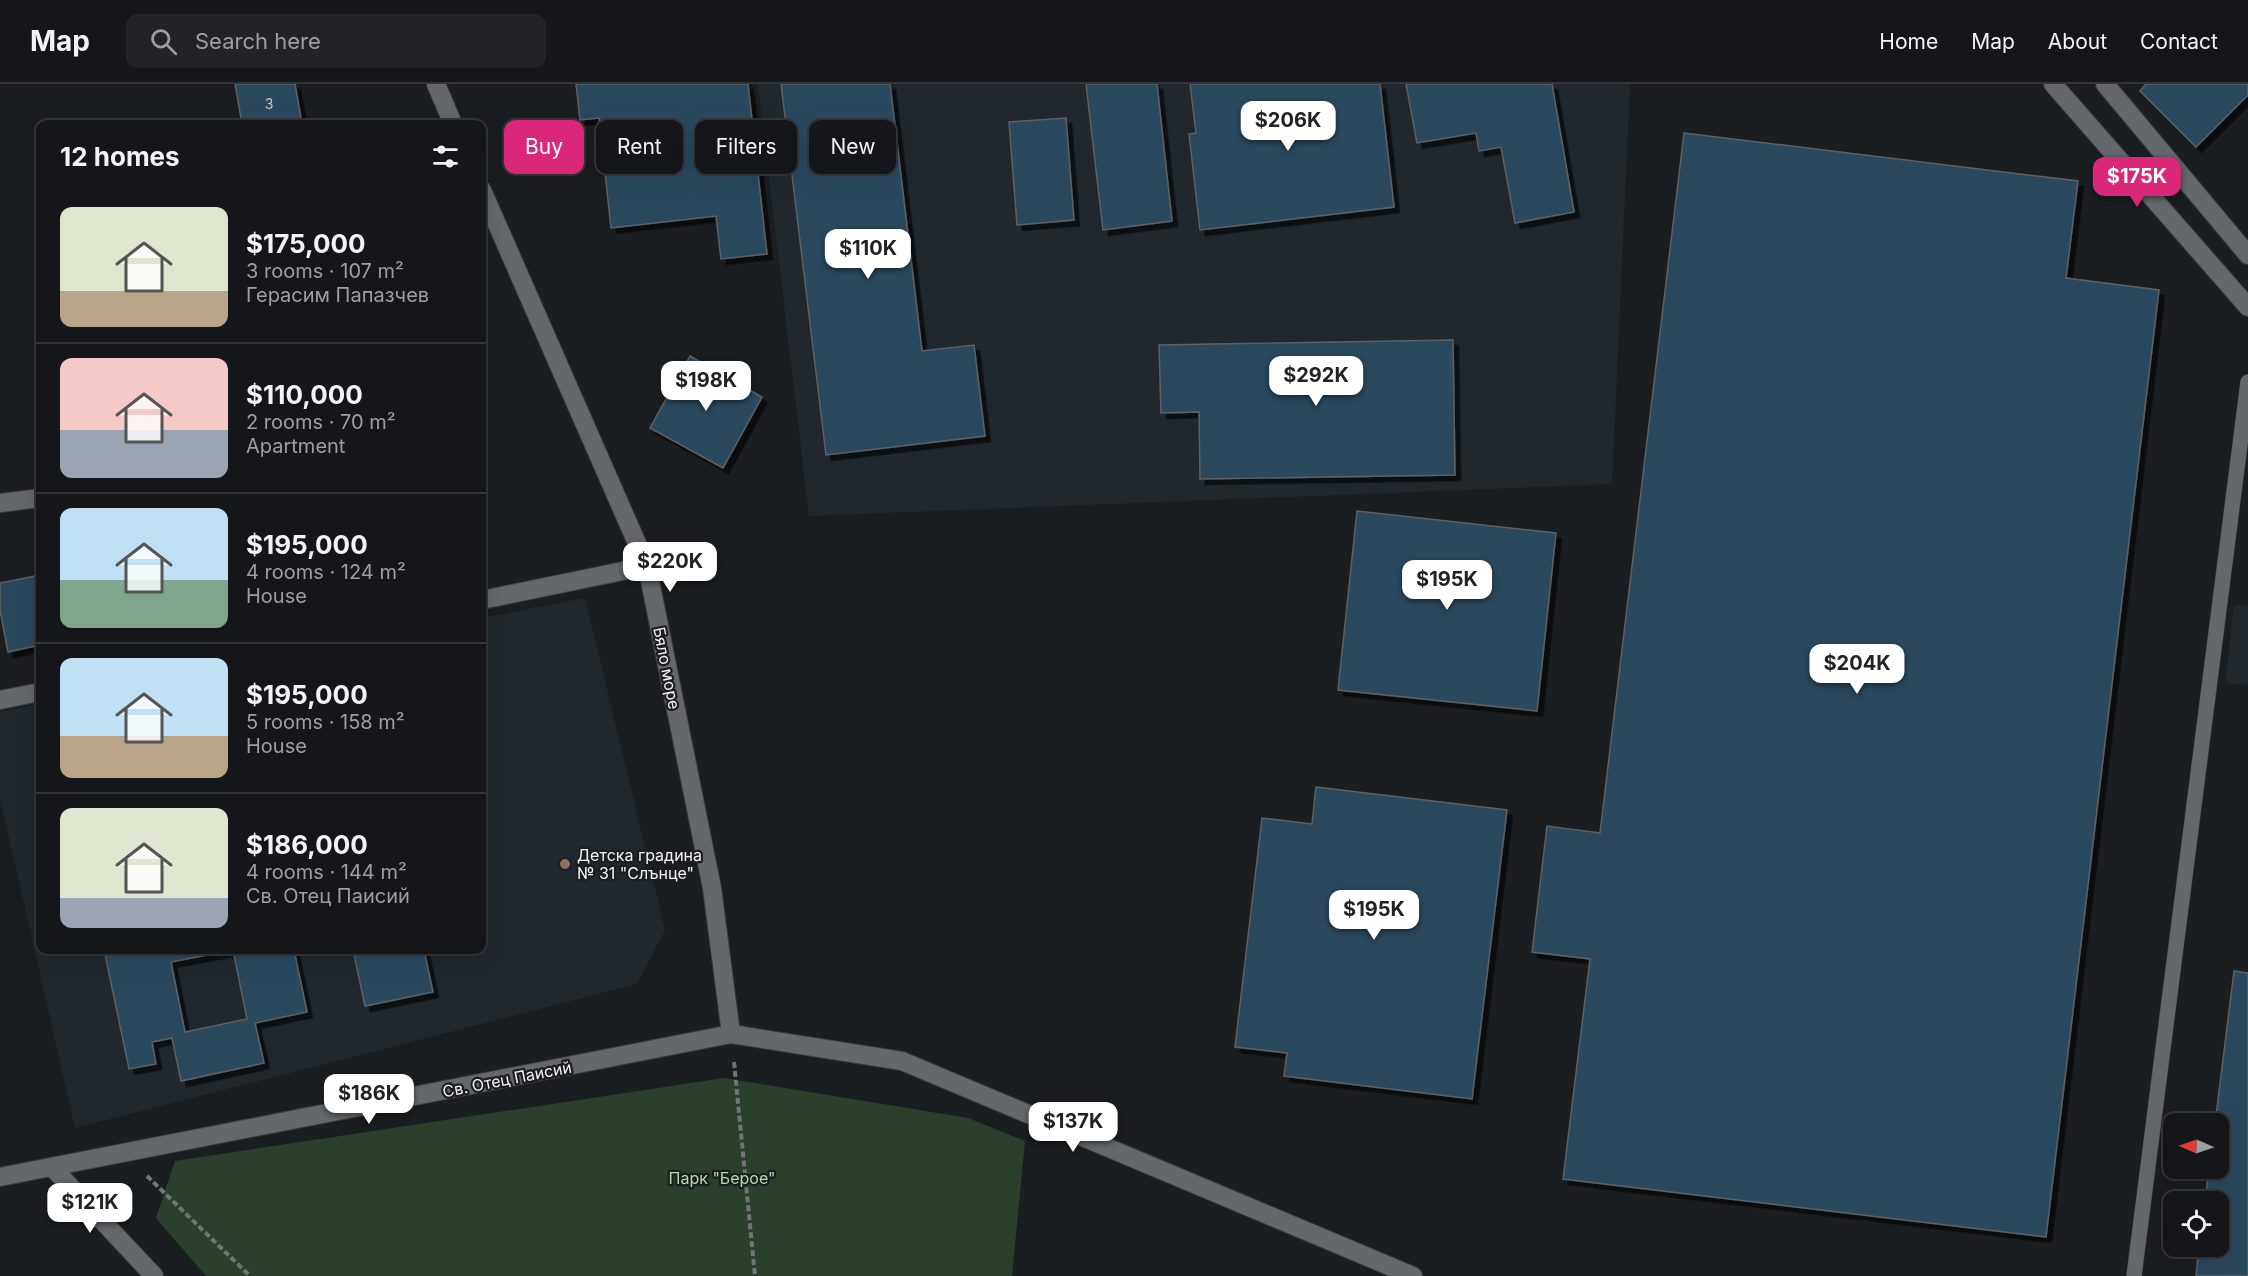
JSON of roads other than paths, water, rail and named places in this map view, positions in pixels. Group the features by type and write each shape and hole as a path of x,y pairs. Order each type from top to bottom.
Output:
{"street":[{"path":"436,84 451,120"},
{"path":"2053,84 2248,308"},
{"path":"2105,84 2248,255"},
{"name":"Бяло море","path":"486,199 646,566 711,888 731,1034"},
{"path":"0,502 36,498"},
{"path":"486,599 646,566"},
{"path":"0,700 36,693"},
{"path":"731,1034 902,1061 1413,1276"},
{"name":"Св. Отец Паисий","path":"0,1177 126,1155 731,1034"},
{"path":"52,1167 154,1276"}],"lane":[{"path":"2134,1276 2248,382"}],"place":[{"name":"Детска градина № 31 \"Слънце\"","path":"565,864"}],"park label":[{"name":"Парк \"Берое\"","path":"722,1178"}]}
